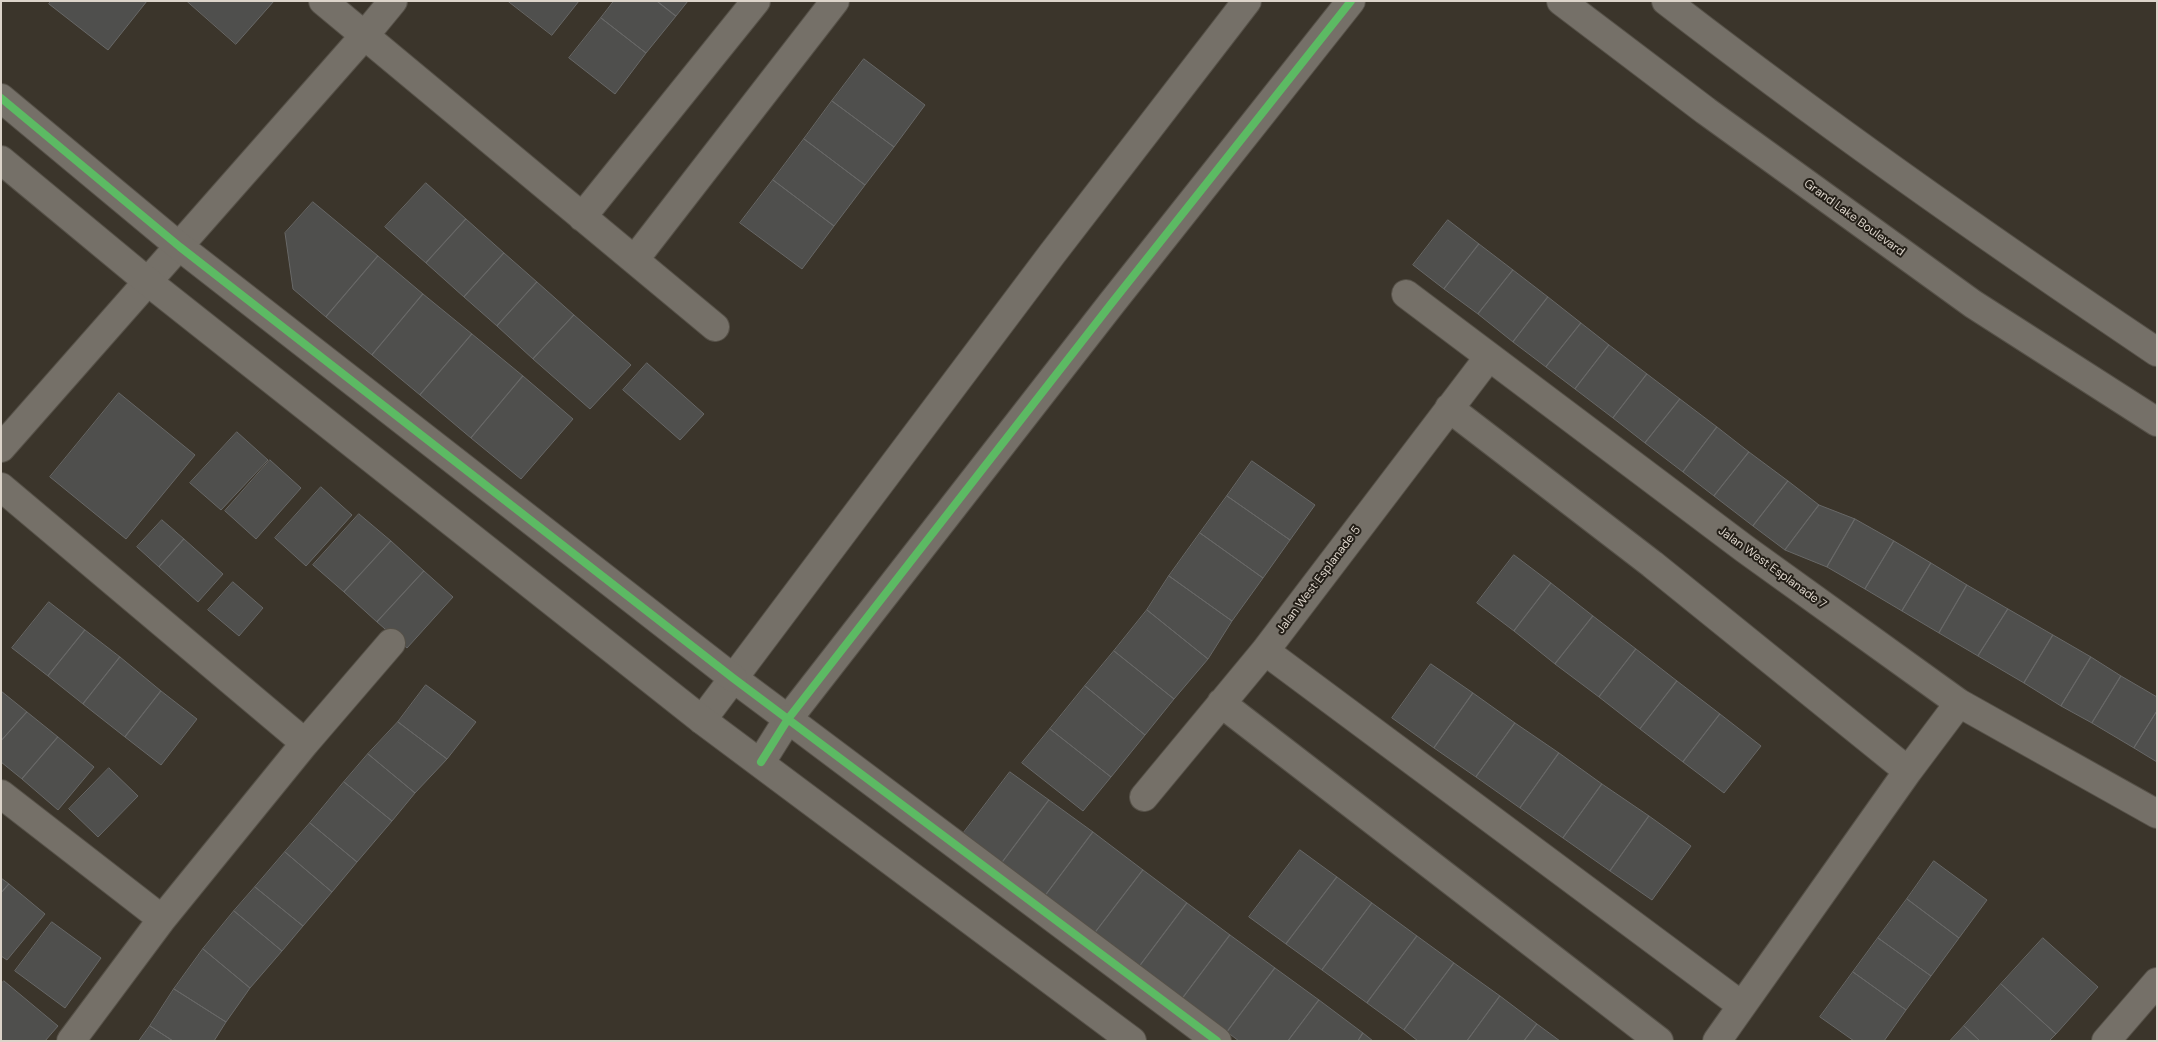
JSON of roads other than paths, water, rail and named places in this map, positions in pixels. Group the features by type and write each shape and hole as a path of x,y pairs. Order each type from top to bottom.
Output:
{"street":[{"path":"323,1 715,327"},
{"path":"1,448 146,281 180,247 366,36 393,1"},
{"path":"582,217 756,1"},
{"path":"635,259 835,1"},
{"path":"702,720 1052,254 1247,1"},
{"path":"761,762 788,719 1099,319 1351,1"},
{"name":"Grand Lake Boulevard","path":"1561,1 1706,111 1973,304 2157,422"},
{"path":"1666,1 1980,231 2157,352"},
{"path":"1,98 180,247 733,678 1217,1041"},
{"path":"1,160 146,281 702,720 761,762 1132,1041"},
{"name":"Jalan West Esplanade 7","path":"1406,294 1488,358 1745,549 1959,703 2157,814"},
{"name":"Jalan West Esplanade 5","path":"1144,797 1265,651 1488,358"},
{"path":"1450,408 1652,564 1908,770"},
{"path":"1,487 305,743"},
{"path":"72,1041 162,919 305,743 391,643"},
{"path":"1265,651 1741,1005"},
{"path":"1221,703 1659,1041"},
{"path":"1717,1041 1908,770 1959,703"},
{"path":"1,794 162,919"},
{"path":"2106,1041 2157,982"}]}
